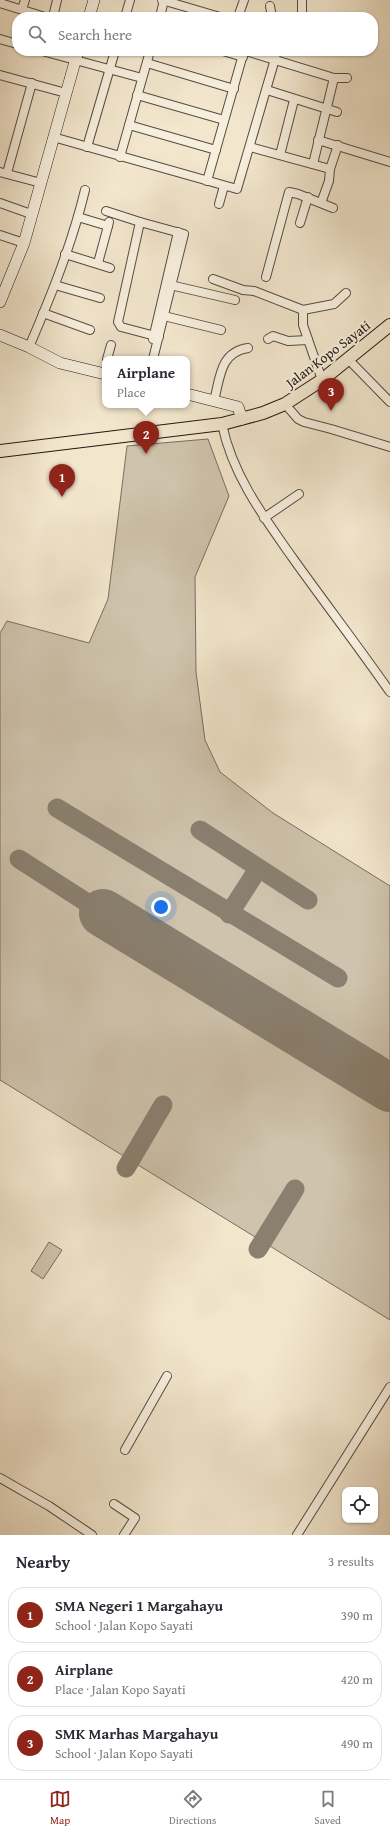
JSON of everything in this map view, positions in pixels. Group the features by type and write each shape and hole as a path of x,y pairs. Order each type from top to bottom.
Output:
{"main road":[{"name":"Jalan Kopo Sayati","path":"0,451 222,424 242,420 285,404 322,380 390,325"}],"street":[{"path":"22,9 25,0"},
{"path":"54,12 57,0"},
{"path":"90,12 94,0"},
{"path":"126,12 130,0"},
{"path":"161,12 163,0 203,12"},
{"path":"240,12 244,0"},
{"path":"302,0 302,12"},
{"path":"0,3 31,12"},
{"path":"270,6 271,12"},
{"path":"0,39 12,43"},
{"path":"0,302 24,243 77,56 110,69 142,78"},
{"path":"87,147 114,56"},
{"path":"120,157 148,56"},
{"path":"207,181 243,56"},
{"path":"53,137 238,189 276,56"},
{"path":"279,56 334,78 347,78"},
{"path":"146,63 234,89"},
{"path":"0,76 66,92"},
{"path":"313,164 334,78"},
{"path":"32,83 3,173 41,183"},
{"path":"266,90 294,100 337,112"},
{"path":"137,95 224,120"},
{"path":"280,155 294,100"},
{"path":"129,125 216,150"},
{"path":"318,140 390,162"},
{"path":"321,203 329,181 330,169 338,145"},
{"path":"250,147 330,169"},
{"path":"219,204 224,186"},
{"path":"29,347 55,285 78,217 85,190"},
{"path":"266,277 289,192 308,197 333,208"},
{"path":"300,223 308,197"},
{"path":"0,203 32,214"},
{"path":"106,211 181,233 156,336 153,356"},
{"path":"78,217 109,224 98,263"},
{"path":"140,222 118,322 121,327 156,336"},
{"path":"0,235 24,243"},
{"path":"65,254 98,263 110,268"},
{"path":"213,279 243,290 247,289 303,310 334,304 346,293"},
{"path":"55,285 100,298"},
{"path":"168,285 235,300"},
{"path":"149,356 164,316 168,285"},
{"path":"303,310 302,322 322,380"},
{"path":"43,313 90,330"},
{"path":"164,316 221,330"},
{"path":"0,335 29,347 60,363 102,370"},
{"path":"268,339 273,336 288,341 308,340"},
{"path":"108,356 111,345"},
{"path":"214,401 221,371 226,360 234,352 248,348"},
{"path":"348,359 390,402"},
{"path":"190,395 238,407 242,420"},
{"path":"285,404 298,420 390,447"},
{"path":"222,424 226,443 233,462 264,518 390,692"},
{"path":"264,518 299,494"},
{"path":"125,1450 167,1376"},
{"path":"296,1535 390,1387"},
{"path":"0,1478 49,1506 92,1535"},
{"path":"114,1504 135,1518 124,1535"}],"shaded area":[{"path":"208,439 229,496 195,577 196,672 205,740 220,772 273,813 390,886 390,1320 0,1080 0,633 7,621 89,643 108,599 127,446"},
{"path":"49,1242 62,1250 43,1279 31,1271"}],"taxiway":[{"path":"57,808 338,978"},
{"path":"200,830 308,900"},
{"path":"19,859 103,913"},
{"path":"229,914 258,869"},
{"path":"126,1168 163,1105"},
{"path":"258,1249 295,1189"}],"runway":[{"path":"103,913 390,1088"}],"place":[{"name":"SMK Marhas Margahayu","path":"331,411"},
{"name":"Airplane","path":"146,454"},
{"name":"SMA Negeri 1 Margahayu","path":"62,497"}]}
